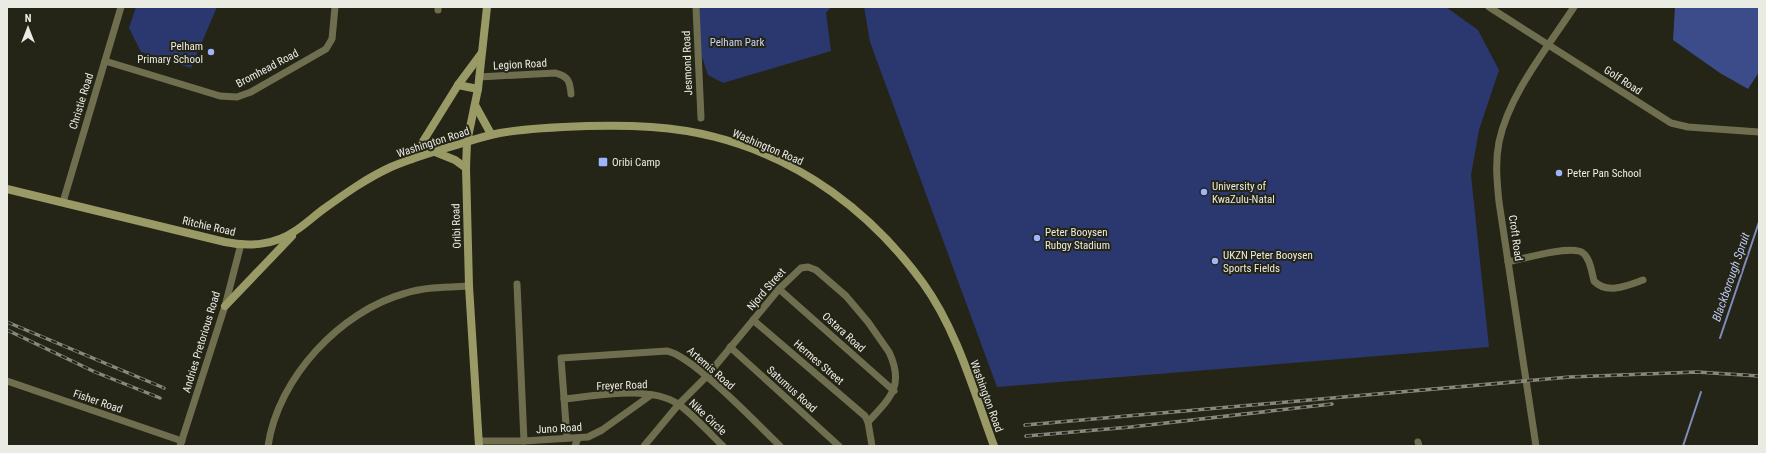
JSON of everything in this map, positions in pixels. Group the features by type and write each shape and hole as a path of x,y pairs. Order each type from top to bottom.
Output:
{"main road":[{"name":"Oribi Road","path":"479,443 469,286 466,168 467,142 478,89 487,7"},
{"path":"412,159 458,85 482,53"},
{"path":"458,85 478,89"},
{"path":"475,105 491,134"},
{"name":"Washington Road","path":"390,168 412,159 491,134 538,128 613,126 658,127 716,137 767,156 791,167 824,186 862,214 903,257 925,285 937,305 953,338 994,446"},
{"path":"435,152 455,160 466,168"},
{"name":"Ritchie Road","path":"7,189 219,241 241,244 262,244 296,231 359,185 390,168"},
{"path":"225,306 296,231"}],"street":[{"name":"Christie Road","path":"63,202 121,7"},
{"name":"Bromhead Road","path":"105,61 220,96 237,97 251,92 326,49 332,39 335,7"},
{"name":"Jesmond Road","path":"696,7 700,118"},
{"name":"Golf Road","path":"1489,7 1671,123 1688,127 1759,132"},
{"name":"Croft Road","path":"1536,446 1496,178 1499,142 1506,118 1518,96 1574,7"},
{"name":"Legion Road","path":"479,77 555,73 562,74 568,79 571,94"},
{"name":"Andries Pretorious Road","path":"181,443 225,306 241,244"},
{"path":"1508,262 1558,251 1575,250 1583,252 1586,256 1594,281 1597,284 1605,287 1616,288 1643,280"},
{"name":"Njord Street","path":"644,446 679,404 706,377 779,289 797,271 808,267 816,270 846,296 889,352 894,369 894,391"},
{"path":"517,284 524,441"},
{"path":"268,446 277,412 298,372 335,331 368,308 392,297 420,290 469,286"},
{"name":"Ostara Road","path":"779,289 894,391"},
{"name":"Hermes Street","path":"754,320 859,411 868,422"},
{"name":"Satumus Road","path":"730,347 839,446"},
{"name":"Artemis Road","path":"564,399 562,358 667,351 681,356 706,377 780,446"},
{"name":"Fisher Road","path":"7,381 181,443"},
{"path":"872,446 868,422 894,391"},
{"name":"Freyer Road","path":"564,399 619,394 651,395 666,398 679,404"},
{"name":"Juno Road","path":"479,443 588,437 595,435 651,395"},
{"path":"564,399 567,438"},
{"name":"Nike Circle","path":"679,404 723,446"},
{"path":"575,446 578,438"}],"green space":[{"path":"136,7 217,7 191,68 141,52 129,28"},
{"name":"Pelham Park","path":"693,7 831,7 826,13 831,51 723,83 708,75 694,34"},
{"name":"UKZN Peter Booysen Sports Fields","path":"864,7 1446,7 1478,30 1499,70 1479,130 1471,175 1489,347 997,387 870,42"}],"shaded area":[{"path":"1675,7 1759,7 1759,72 1748,89 1720,73 1673,40"}],"waterway":[{"name":"Blackborough Spruit","path":"1720,338 1759,222"},
{"name":"Blackborough Spruit","path":"1683,446 1701,392"}],"railway":[{"path":"7,322 164,388"},
{"path":"7,330 95,372 160,398"},
{"path":"1025,425 1570,377 1697,372 1759,376"},
{"path":"1026,436 1131,427 1332,404"}],"place":[{"name":"Pelham Primary School","path":"211,52"},
{"name":"Oribi Camp","path":"603,162"},
{"name":"Peter Pan School","path":"1559,173"},
{"name":"University of KwaZulu-Natal","path":"1204,192"},
{"name":"Peter Booysen Rubgy Stadium","path":"1037,238"},
{"name":"UKZN Peter Booysen Sports Fields","path":"1215,261"}]}
